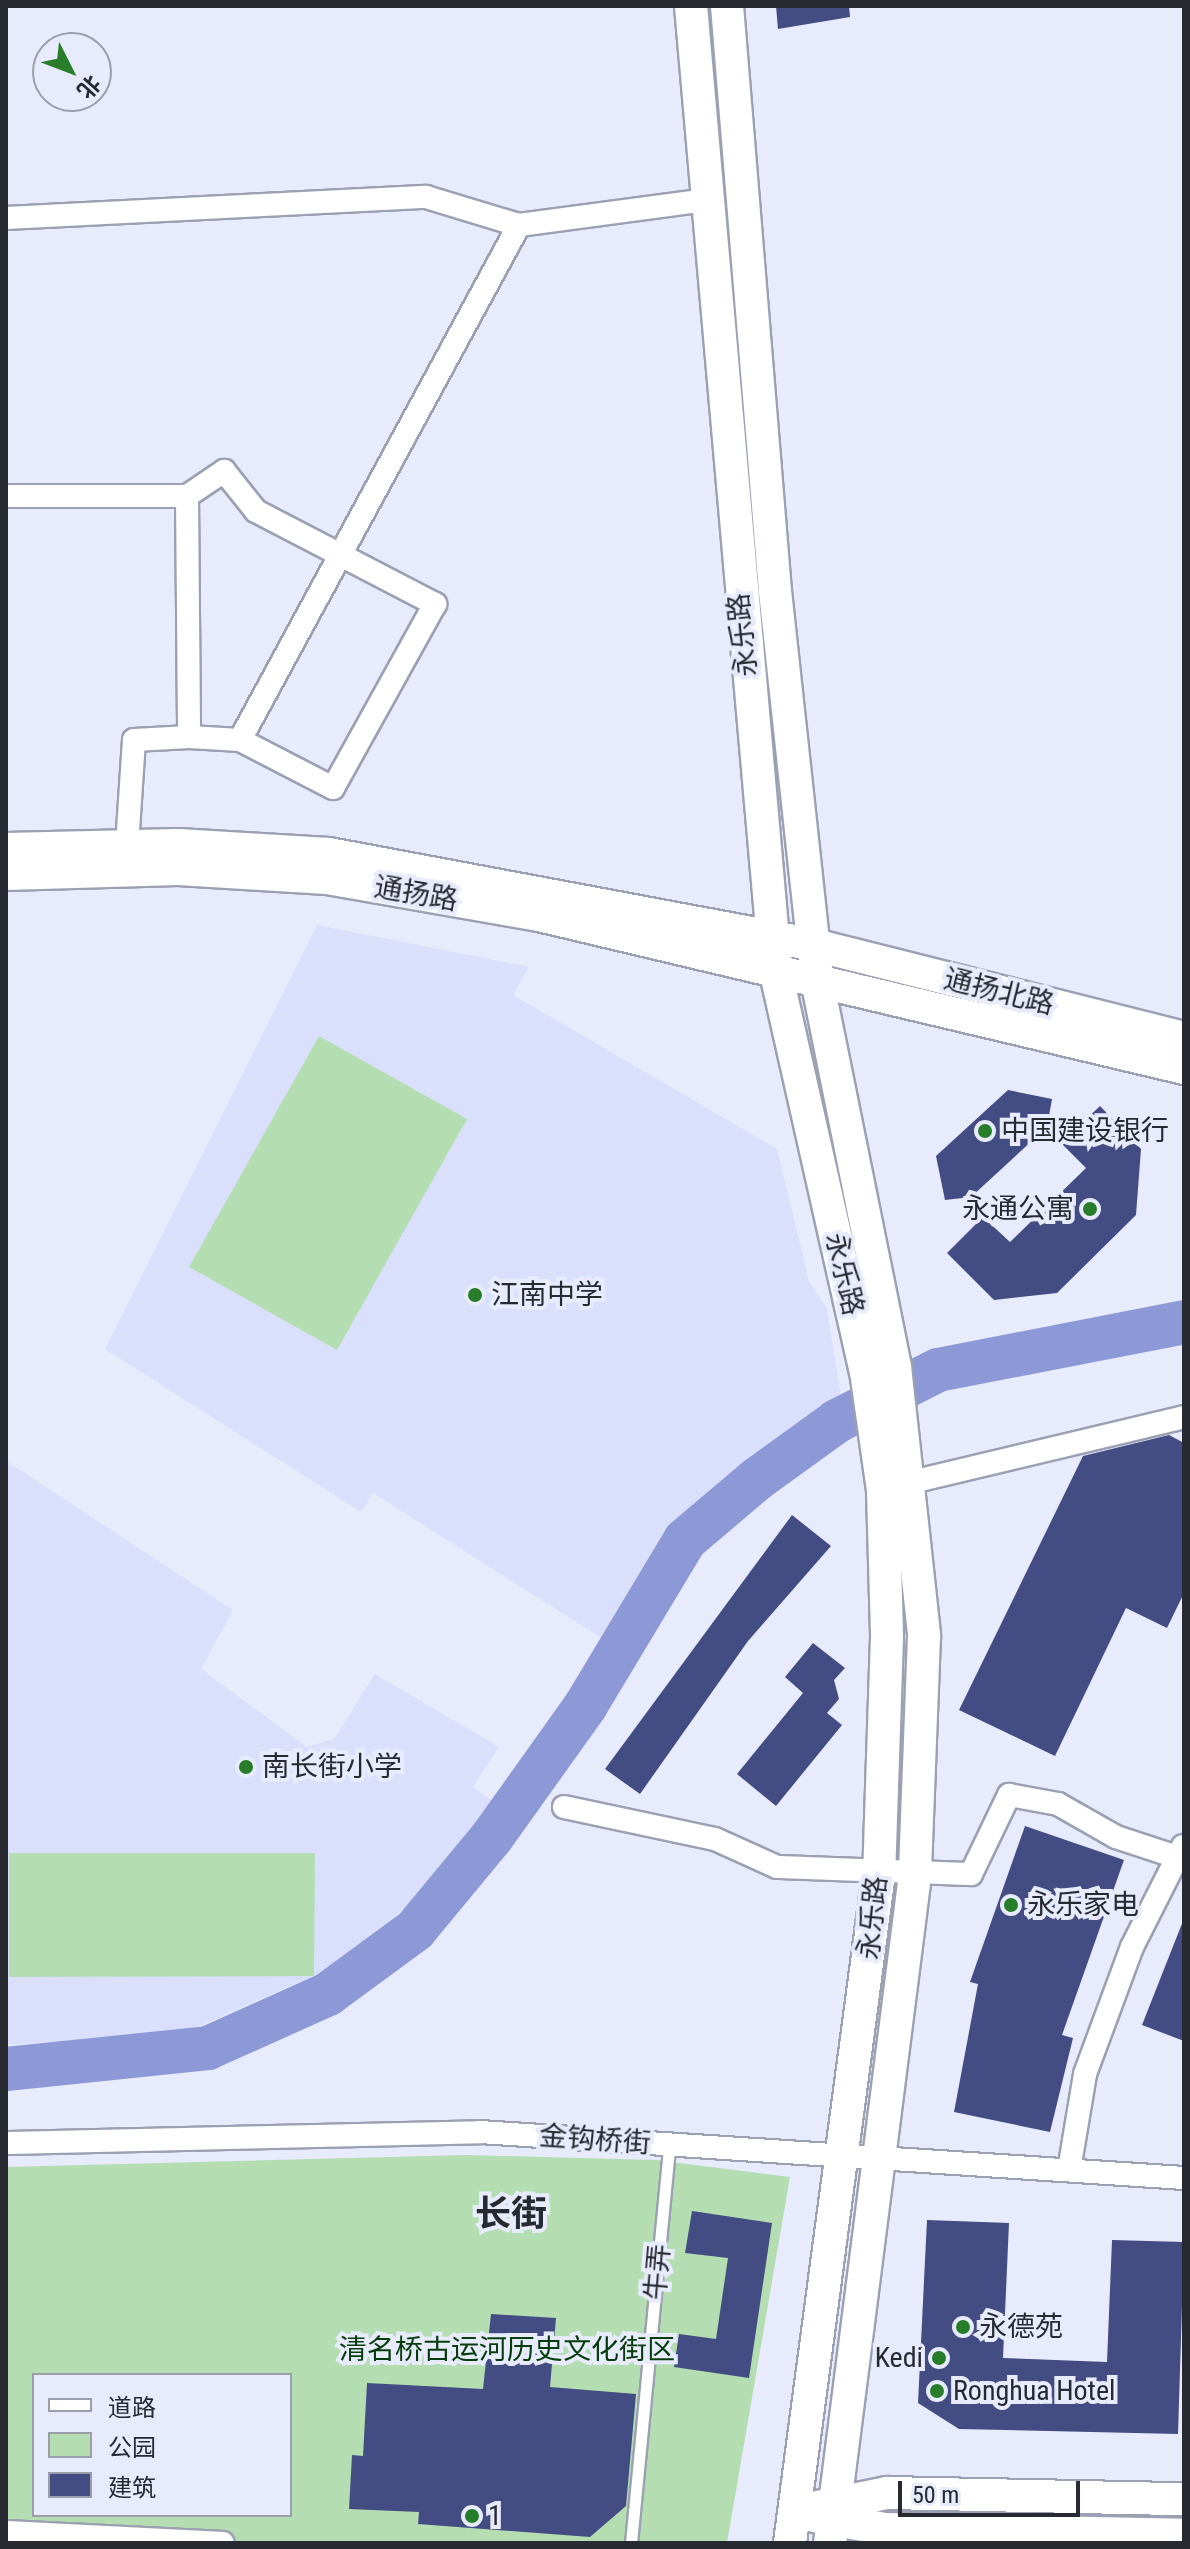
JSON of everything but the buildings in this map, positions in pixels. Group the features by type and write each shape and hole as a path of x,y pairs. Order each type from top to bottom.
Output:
{"main road":[{"name":"永乐路","path":"691,6 776,973 882,1382 908,1448 924,1636 915,1875 832,2522"},
{"name":"永乐路","path":"727,6 775,591 817,980 882,1382 877,1459 887,1637 879,1873 844,2158 792,2528"},
{"name":"通扬路","path":"6,849 127,846 329,854 814,945"},
{"name":"通扬路","path":"6,874 178,869 327,878 539,915 776,973 817,980"},
{"name":"通扬北路","path":"814,945 1184,1038"},
{"name":"通扬北路","path":"817,980 1184,1068"},
{"path":"832,2522 887,2493 1184,2499"},
{"path":"792,2528 832,2522 885,2529 1184,2535"}],"street":[{"path":"6,218 426,197 519,225 707,200"},
{"path":"240,740 519,225"},
{"path":"6,496 187,496 224,471 256,511 435,604 333,788 240,740 189,737 134,740 127,846"},
{"path":"187,496 189,737"},
{"path":"912,1482 1184,1417"},
{"path":"564,1807 715,1839 777,1867 915,1875 971,1874 1009,1795 1058,1804 1116,1837 1181,1851 1132,1947 1085,2074 1069,2170"},
{"name":"金钩桥街","path":"6,2143 480,2132 1184,2178"},
{"path":"6,2532 223,2543"}],"lane":[{"name":"牛弄","path":"631,2543 669,2145"}],"shaded area":[{"name":"江南中学","path":"317,925 529,967 513,995 777,1149 809,1281 827,1309 844,1416 771,1452 695,1519 603,1639 373,1493 361,1512 105,1349"},
{"name":"南长街小学","path":"6,1461 233,1610 201,1669 307,1747 334,1739 375,1674 499,1747 473,1787 498,1805 412,1902 337,1965 184,2033 6,2045"}],"green space":[{"path":"319,1036 467,1119 337,1350 189,1267"},
{"path":"9,1853 315,1853 314,1976 9,1977"},
{"name":"清名桥古运河历史文化街区","path":"467,2155 656,2160 790,2177 727,2543 6,2543 6,2167"}],"waterway":[{"path":"6,2069 208,2048 328,1994 415,1930 492,1837 586,1705 685,1540 757,1479 837,1421 938,1370 1184,1322"}],"place":[{"name":"中国建设银行","path":"985,1131"},
{"name":"永通公寓","path":"1090,1209"},
{"name":"江南中学","path":"475,1295"},
{"name":"南长街小学","path":"246,1767"},
{"name":"永乐家电","path":"1011,1905"},
{"name":"永德苑","path":"963,2327"},
{"name":"Kedi","path":"939,2358"},
{"name":"Ronghua Hotel","path":"937,2391"},
{"name":"1","path":"472,2516"}],"district":[{"name":"长街","path":"511,2215"}]}
